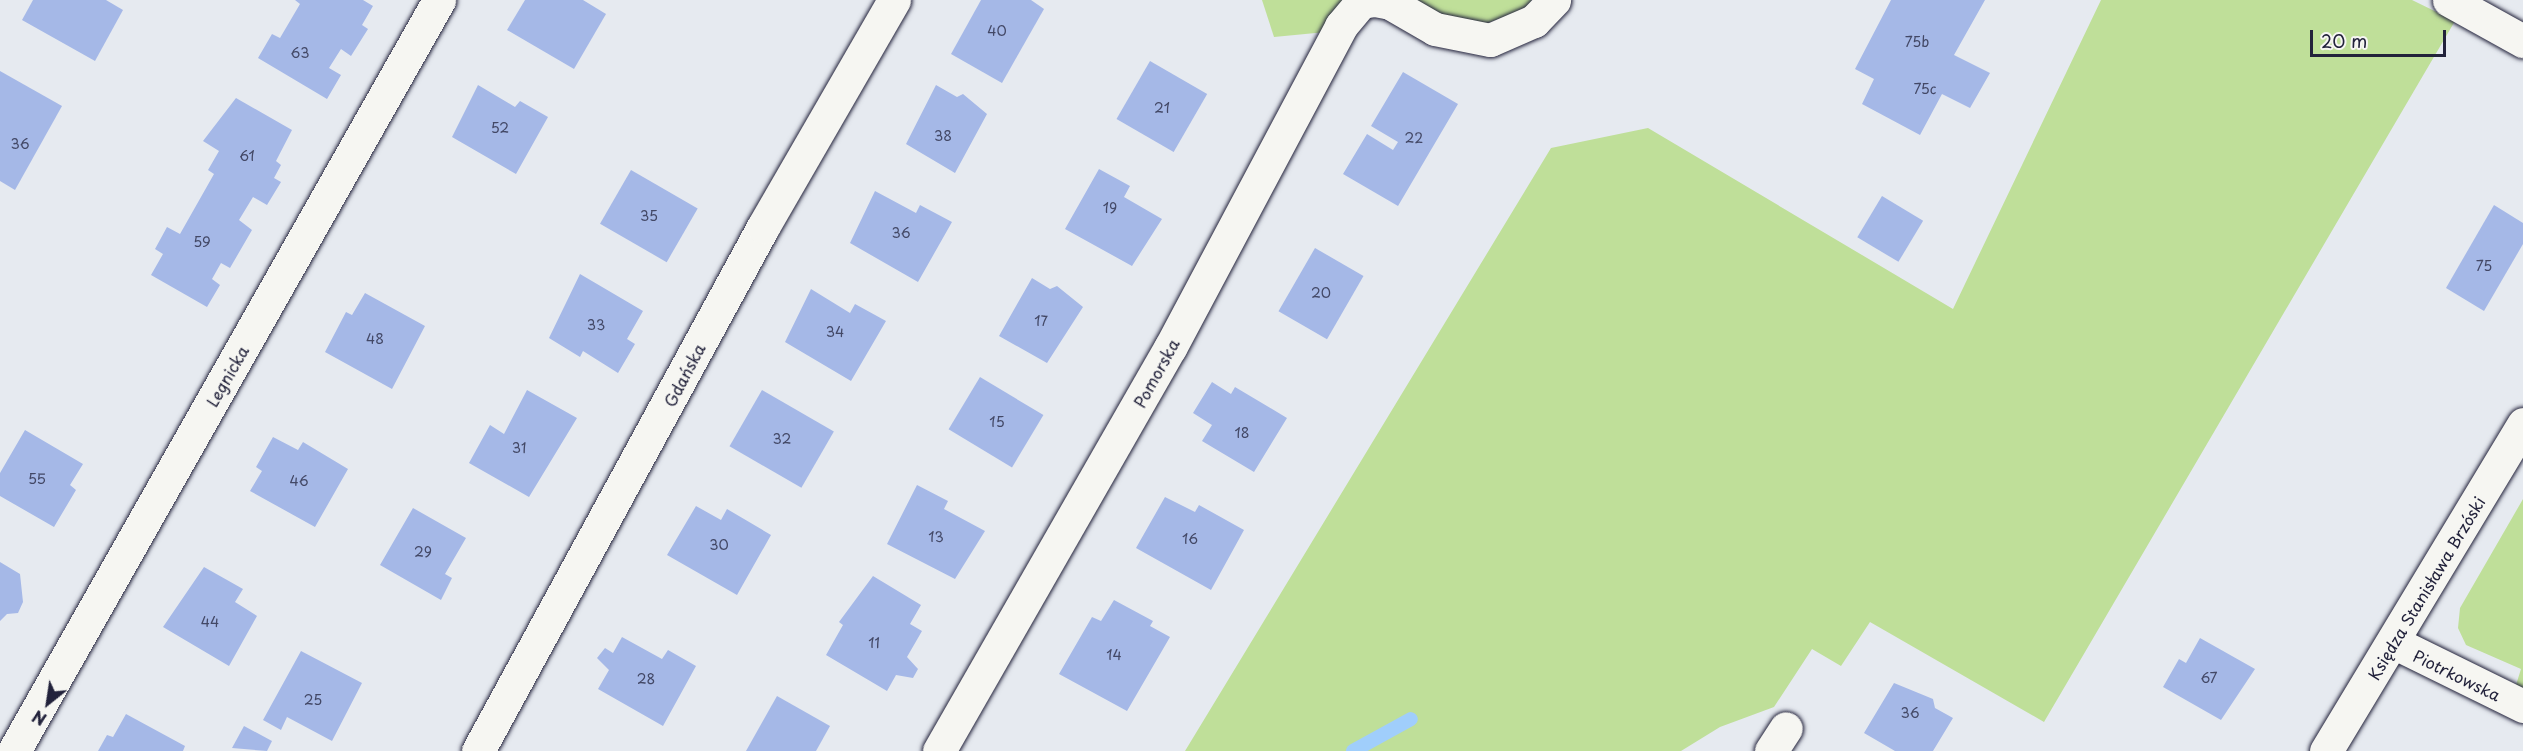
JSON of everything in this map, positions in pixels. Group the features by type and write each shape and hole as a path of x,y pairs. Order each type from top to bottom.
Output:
{"street":[{"name":"Legnicka","path":"14,751 439,0"},
{"name":"Gdańska","path":"478,751 764,227 894,0"},
{"name":"Pomorska","path":"939,751 1170,348 1341,26 1361,2 1374,0 1390,3 1436,29 1490,40 1534,21 1554,0"},
{"path":"2449,0 2523,40"},
{"name":"Księdza Stanisława Brzóski","path":"2326,751 2523,424"},
{"name":"Piotrkowska","path":"2392,642 2523,706"}],"green space":[{"path":"1262,0 1346,0 1326,32 1274,37"},
{"path":"1405,0 1532,0 1523,10 1474,28"},
{"path":"2101,0 2412,0 2455,21 2044,722 1870,622 1841,666 1812,649 1774,707 1720,727 1681,751 1185,751 1551,148 1648,128 1953,309"},
{"path":"2523,499 2523,688 2516,685 2521,669 2466,645 2458,628 2460,608"}],"building":[{"path":"33,0 106,0 123,10 95,61 22,20"},
{"path":"295,0 363,0 373,6 362,25 368,29 351,56 341,49 329,68 341,75 327,99 258,58 272,34 280,38 300,4"},
{"path":"525,0 583,0 606,14 574,69 507,30"},
{"path":"981,0 1031,0 1044,9 1002,83 951,54"},
{"path":"1891,0 1985,0 1954,55 1990,73 1970,108 1942,94 1920,135 1862,104 1874,79 1855,69"},
{"path":"1150,61 1207,94 1174,152 1116,119"},
{"path":"0,71 62,106 15,190 0,181"},
{"path":"1403,72 1458,104 1398,206 1343,174 1367,134 1393,150 1398,142 1371,126"},
{"path":"478,85 515,107 520,101 548,117 516,174 452,137"},
{"path":"936,85 957,97 963,94 987,114 955,173 906,144"},
{"path":"236,98 292,130 276,161 281,165 274,178 281,182 267,205 253,197 239,220 252,230 230,268 221,263 212,279 220,285 207,307 151,275 163,254 155,249 167,227 180,234 214,174 208,170 219,151 203,141"},
{"path":"1099,169 1130,186 1124,197 1162,219 1132,266 1065,229"},
{"path":"631,170 698,208 667,262 600,224"},
{"path":"875,191 916,213 920,205 952,222 918,282 850,243"},
{"path":"1882,196 1923,221 1898,262 1857,237"},
{"path":"2494,205 2523,223 2523,244 2484,311 2446,288"},
{"path":"1315,248 1363,276 1327,339 1278,311"},
{"path":"580,274 643,311 627,339 635,344 618,373 583,351 580,357 549,338"},
{"path":"1032,278 1050,289 1057,286 1083,307 1047,363 999,336"},
{"path":"811,289 850,313 855,304 886,321 851,381 785,342"},
{"path":"365,293 425,326 392,389 325,352 346,312 352,315"},
{"path":"980,377 1043,415 1012,467 949,429"},
{"path":"1212,382 1231,394 1235,387 1287,418 1254,472 1202,441 1212,425 1193,413"},
{"path":"527,390 577,418 529,497 469,463 490,425 504,434"},
{"path":"762,390 834,431 801,488 730,446"},
{"path":"25,430 83,464 70,485 76,490 54,527 0,496 0,473"},
{"path":"273,437 298,450 303,442 348,469 315,527 250,491 262,471 256,467"},
{"path":"917,485 948,501 944,509 985,531 955,579 887,544"},
{"path":"1165,497 1195,512 1199,505 1244,530 1211,590 1136,548"},
{"path":"696,506 721,520 727,509 771,535 737,595 667,555"},
{"path":"413,508 466,538 445,574 452,578 441,600 380,565"},
{"path":"0,562 20,574 23,602 18,613 7,614 0,621"},
{"path":"204,567 243,589 235,602 257,616 229,666 163,627"},
{"path":"873,576 921,605 910,624 922,631 907,657 918,669 913,678 896,675 887,691 826,655 843,625 839,622"},
{"path":"1114,600 1153,621 1150,626 1170,637 1127,711 1059,674 1092,617 1101,621"},
{"path":"622,637 662,659 668,650 696,666 663,726 598,689 609,670 597,658 605,648 613,653"},
{"path":"2200,638 2255,669 2221,720 2163,687 2179,659 2186,663"},
{"path":"301,651 362,683 332,741 287,717 281,730 263,720"},
{"path":"1894,683 1933,699 1935,708 1953,718 1933,751 1895,751 1864,733"},
{"path":"777,696 830,726 816,751 746,751"},
{"path":"126,714 185,746 183,751 98,751 107,735 113,737"},
{"path":"244,726 272,741 267,751 232,748"}],"waterway":[{"path":"1353,751 1411,719"}]}
